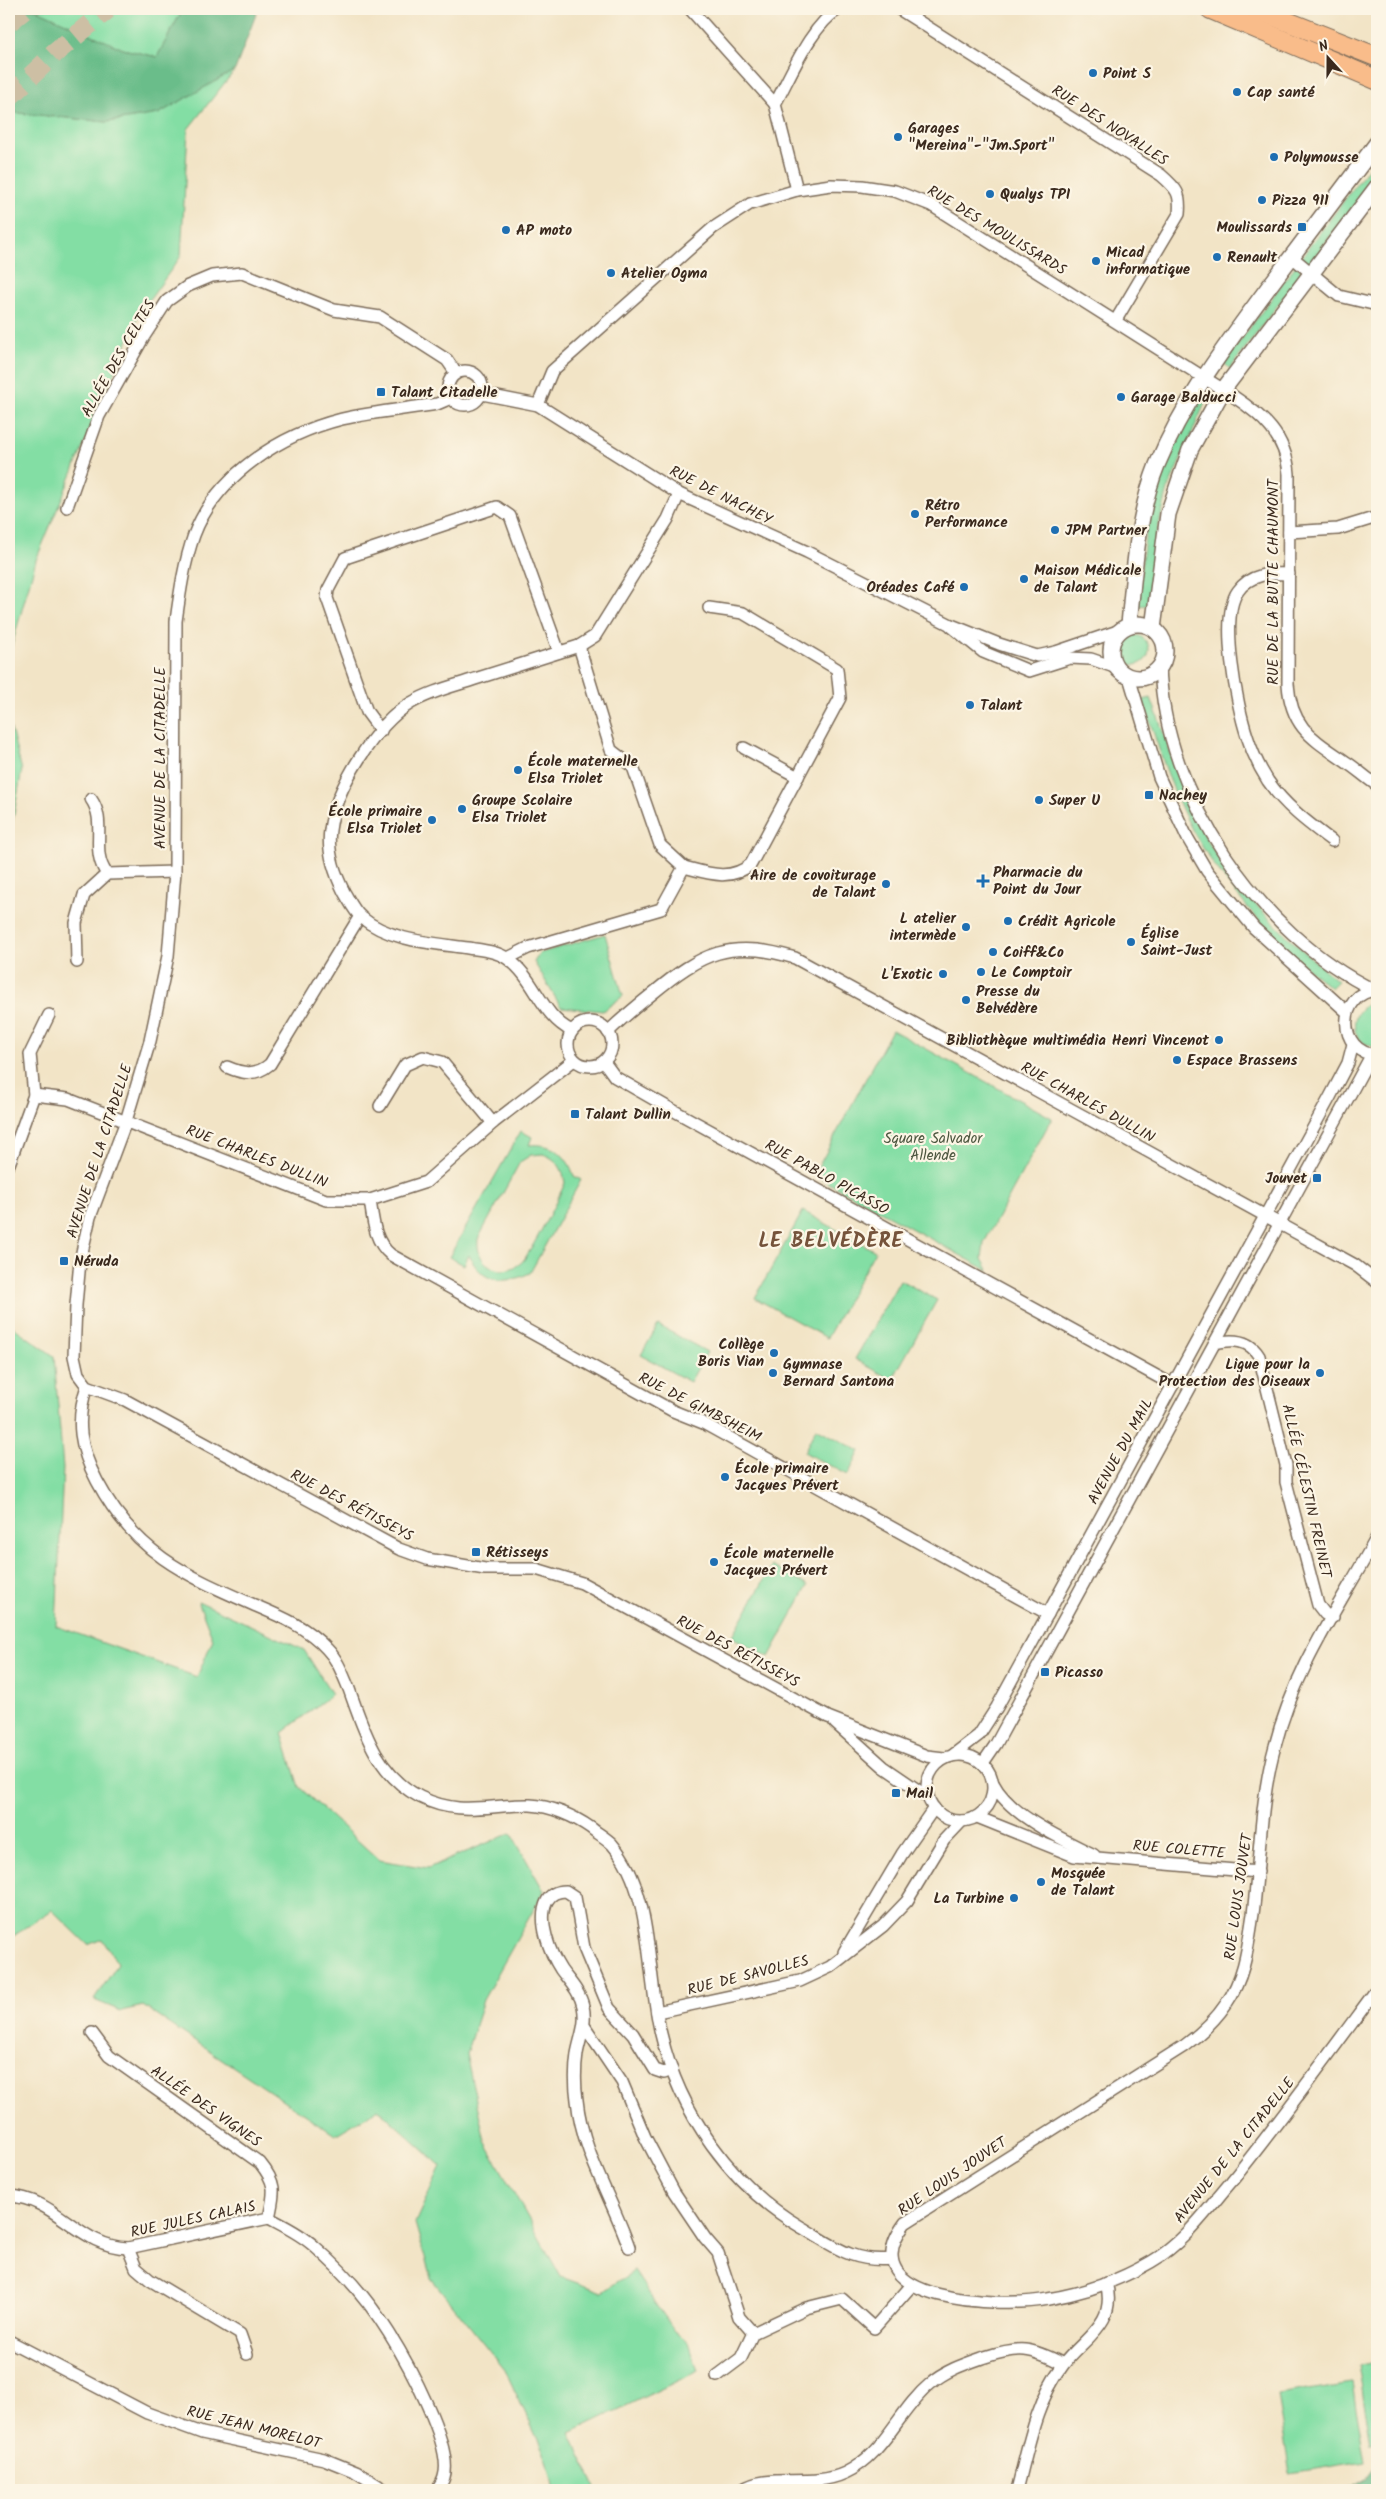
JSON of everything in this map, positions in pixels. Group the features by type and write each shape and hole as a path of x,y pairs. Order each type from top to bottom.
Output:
{"main road":[{"path":"1210,9 1377,80"},
{"path":"1256,9 1377,58"}],"street":[{"path":"690,9 776,104 797,190"},
{"path":"776,104 816,30 831,13 839,9"},
{"name":"RUE DES NOVALLES","path":"899,9 1161,175 1174,186 1181,198 1179,214 1116,320"},
{"path":"1125,627 1145,508 1157,466 1187,404 1203,377 1377,143"},
{"name":"RUE DES MOULISSARDS","path":"538,406 552,371 713,228 750,204 797,190 831,185 862,186 895,191 931,205 1116,320 1203,377"},
{"path":"1152,628 1168,514 1190,450 1222,390 1377,187"},
{"path":"1292,256 1339,296 1377,305"},
{"name":"ALLÉE DES CELTES","path":"67,507 100,416 143,338 167,301 188,286 212,276 242,274 334,310 380,316 447,360 456,373"},
{"path":"466,370 476,374 482,383 482,394 470,405 460,404 451,398 448,393 448,382 456,373 466,370"},
{"name":"RUE DE LA BUTTE CHAUMONT","path":"1203,377 1244,403 1271,428 1280,440 1288,466 1290,532 1288,684 1293,712 1305,732 1317,743 1377,785"},
{"name":"RUE DE NACHEY","path":"482,394 538,406 680,494 807,552 949,624 1037,656 1056,652 1125,627"},
{"name":"AVENUE DE LA CITADELLE","path":"87,1386 78,1374 74,1356 80,1261 90,1217 126,1120 150,1040 168,956 175,872 176,621 180,583 195,534 212,503 234,478 258,456 277,444 343,419 437,404 451,398"},
{"path":"572,1031 548,1013 520,971 508,958 485,950 395,935 360,916 339,882 330,848 330,831 339,796 353,770 381,730 401,709 421,697 579,646 595,636 668,519 680,494"},
{"path":"381,730 367,712 328,598 328,590 345,558 497,507 510,516 558,652"},
{"path":"1290,532 1338,530 1377,517"},
{"path":"1289,574 1273,573 1253,578 1244,584 1234,597 1229,613 1236,687 1246,735 1266,776 1294,811 1332,841"},
{"path":"579,646 611,750 633,767 660,845 684,867 719,876 747,868 751,864 840,698 837,668 743,613 709,608"},
{"name":"RUE DE NACHEY","path":"949,624 983,652 1029,671 1070,658 1091,659 1123,673"},
{"path":"1123,673 1147,676 1160,666 1164,658 1163,641 1152,628 1145,624 1125,627 1115,636 1111,652 1123,673 1159,777 1187,837 1207,871 1254,928 1347,1012"},
{"path":"1160,666 1161,691 1176,751 1206,826 1264,905 1304,944 1347,976 1376,990"},
{"path":"744,748 798,776"},
{"path":"91,799 98,809 100,863 107,874"},
{"path":"508,958 528,948 661,909 684,867"},
{"path":"77,962 76,922 84,895 107,874 175,872"},
{"path":"227,1067 249,1074 270,1064 360,916"},
{"name":"RUE CHARLES DULLIN","path":"608,1032 680,970 703,958 722,952 748,949 782,954 796,958 855,989 1265,1217"},
{"path":"1375,1055 1361,1050 1353,1044 1347,1032 1347,1012 1357,998 1376,990"},
{"path":"9,1164 34,1095 30,1054 49,1015"},
{"path":"593,1022 602,1025 608,1032 612,1048 604,1062 588,1066 574,1060 568,1044 572,1031 585,1023 593,1022"},
{"name":"AVENUE DU MAIL","path":"948,1757 978,1735 990,1719 1348,1063 1353,1044"},
{"name":"AVENUE DU MAIL","path":"983,1763 1000,1736 1375,1055"},
{"path":"380,1106 405,1065 422,1057 442,1062 493,1123"},
{"name":"RUE CHARLES DULLIN","path":"34,1095 68,1099 126,1120 326,1200 370,1200 426,1182 493,1123 574,1060"},
{"name":"RUE PABLO PICASSO","path":"604,1062 615,1077 1173,1385"},
{"name":"RUE DE GIMBSHEIM","path":"370,1200 378,1238 381,1245 391,1255 486,1309 673,1411 711,1428 1048,1614"},
{"path":"1265,1217 1355,1265 1377,1282"},
{"name":"ALLÉE CÉLESTIN FREINET","path":"1215,1343 1238,1340 1247,1344 1259,1356 1286,1465 1286,1482 1318,1606 1325,1614 1332,1617"},
{"path":"87,1386 79,1415 80,1438 100,1487 128,1527 148,1549 179,1570 288,1620 319,1641 338,1664 372,1749 384,1768 400,1783 431,1802 456,1808 479,1809 532,1805 575,1817 611,1843 638,1887 661,2034 672,2070 690,2111 707,2137 734,2172 760,2197 795,2223 850,2255 866,2260 892,2259 912,2284 874,2328 842,2299 806,2308 753,2332 741,2358 716,2376"},
{"name":"RUE DES RÉTISSEYS","path":"87,1386 125,1400 399,1549 450,1564 485,1569 536,1568 575,1580 828,1717 927,1756 948,1757"},
{"name":"RUE LOUIS JOUVET","path":"892,2259 892,2246 896,2235 905,2223 915,2215 1184,2046 1212,2023 1233,1993 1246,1960 1267,1786 1275,1746 1298,1678 1377,1537"},
{"name":"RUE DES RÉTISSEYS","path":"828,1717 884,1767 928,1797"},
{"path":"948,1757 974,1757 983,1763 990,1772 993,1783 990,1802 976,1817 962,1821 945,1818 934,1808 928,1797 929,1775 935,1766 948,1757"},
{"name":"RUE COLETTE","path":"993,1783 1000,1795 1014,1808 1057,1835 1098,1857"},
{"name":"RUE DE SAVOLLES","path":"842,1956 902,1854 934,1808"},
{"name":"RUE COLETTE","path":"976,1817 1074,1856 1258,1872"},
{"name":"RUE DE SAVOLLES","path":"657,2012 800,1981 816,1975 882,1926 907,1901 944,1840 962,1821"},
{"path":"629,2247 619,2218 604,2191 580,2121 576,2098 578,2054 585,2027 583,2005 556,1961 546,1930 544,1914 547,1902 554,1893 560,1891 571,1894 577,1902 584,1948 609,2008 633,2034 654,2070 664,2073 672,2070"},
{"name":"AVENUE DE LA CITADELLE","path":"912,2284 948,2298 989,2303 1047,2300 1106,2283 1152,2262 1194,2226 1256,2151 1377,1989"},
{"path":"585,2027 622,2082 649,2145 674,2192 705,2238 718,2253 739,2318 753,2332"},
{"name":"ALLÉE DES VIGNES","path":"92,2033 109,2056 260,2163 269,2174 275,2189 269,2218"},
{"name":"RUE JULES CALAIS","path":"9,2196 35,2202 51,2209 76,2229 100,2244 128,2248 269,2218 313,2245 350,2282 388,2331 417,2383 438,2432 444,2458 445,2476 438,2490"},
{"path":"128,2248 136,2268 150,2280 240,2334 247,2354"},
{"path":"1017,2490 1036,2421 1052,2382 1063,2364 1097,2330 1104,2318 1110,2296 1106,2283"},
{"name":"RUE JEAN MORELOT","path":"9,2341 147,2412 202,2433 324,2459 356,2472 384,2490"},
{"path":"742,2490 762,2482 816,2481 842,2474 857,2467 882,2444 923,2391 946,2372 962,2365 1011,2349 1024,2348 1039,2352 1063,2364"}],"green space":[{"path":"9,9 35,9 123,49 157,57 183,9 258,9 235,70 158,114 107,122 9,112"},
{"path":"35,9 183,9 157,57 123,49"},
{"path":"235,70 188,129 181,256 138,316 36,560 9,656 9,112 107,122 158,114"},
{"path":"1377,157 1377,176 1308,265 1300,259"},
{"path":"1296,265 1303,271 1230,369 1224,363"},
{"path":"1198,397 1205,403 1168,489 1154,544 1148,605 1138,606 1146,534 1155,492 1168,455"},
{"path":"1134,635 1145,639 1149,650 1145,661 1134,665 1123,661 1119,650 1123,639"},
{"path":"1151,698 1186,797 1213,851 1262,911 1338,981 1331,988 1290,952 1250,910 1231,888 1199,841 1186,818 1168,775 1143,700"},
{"path":"9,722 22,770 9,842"},
{"path":"605,934 623,996 603,1011 561,1007 534,962 540,953"},
{"path":"1377,1001 1377,1047 1367,1045 1360,1040 1354,1025 1360,1010 1367,1004"},
{"name":"Square Salvador Allende","path":"892,1030 1052,1118 984,1243 982,1259 989,1271 814,1175"},
{"path":"521,1131 532,1137 529,1145 552,1148 563,1156 574,1176 581,1180 530,1273 511,1279 495,1279 487,1277 480,1272 469,1255 464,1265 449,1257","holes":["543,1154 556,1161 563,1173 565,1183 562,1190 538,1237 522,1262 506,1270 494,1268 482,1258 478,1247 478,1239 520,1162 531,1155"]},
{"path":"803,1211 875,1251 827,1338 755,1298"},
{"path":"900,1280 937,1300 892,1380 855,1359"},
{"path":"9,1324 54,1356 63,1468 56,1626 197,1677 213,1639 198,1601 304,1650 332,1694 282,1733 299,1787 379,1860 428,1868 511,1833 544,1891 483,2000 466,2054 485,2141 561,2277 602,2292 634,2271 674,2330 689,2343 698,2371 570,2433 597,2490 554,2490 547,2459 505,2370 431,2278 415,2223 441,2166 378,2109 335,2135 143,2006 121,2011 94,2000 118,1964 102,1939 88,1945 52,1910 9,1939"},
{"path":"658,1325 707,1352 690,1382 641,1355"},
{"path":"816,1428 860,1451 848,1475 804,1452"},
{"path":"772,1566 808,1586 769,1657 732,1637"},
{"path":"1377,2362 1377,2442 1371,2443 1358,2365"},
{"path":"1352,2383 1365,2461 1290,2473 1277,2395"},
{"path":"1377,2464 1377,2490 1345,2490 1366,2478"}],"tunnel":[{"path":"9,22 25,9"},
{"path":"9,97 55,53 108,9"}],"place":[{"name":"Point S","path":"1093,73"},
{"name":"Cap santé","path":"1237,92"},
{"name":"Garages \"Mereina\"-\"Jm.Sport\"","path":"898,137"},
{"name":"Polymousse","path":"1274,157"},
{"name":"Qualys TPI","path":"990,194"},
{"name":"Pizza 911","path":"1262,200"},
{"name":"Moulissards","path":"1302,227"},
{"name":"AP moto","path":"506,230"},
{"name":"Renault","path":"1217,257"},
{"name":"Micad informatique","path":"1096,261"},
{"name":"Atelier Ogma","path":"611,273"},
{"name":"Talant Citadelle","path":"381,392"},
{"name":"Garage Balducci","path":"1121,397"},
{"name":"Rétro Performance","path":"915,514"},
{"name":"JPM Partner","path":"1055,530"},
{"name":"Maison Médicale de Talant","path":"1024,579"},
{"name":"Oréades Café","path":"964,587"},
{"name":"Talant","path":"970,705"},
{"name":"École maternelle Elsa Triolet","path":"518,770"},
{"name":"Nachey","path":"1149,795"},
{"name":"Super U","path":"1039,800"},
{"name":"Groupe Scolaire Elsa Triolet","path":"462,809"},
{"name":"École primaire Elsa Triolet","path":"432,820"},
{"name":"Pharmacie du Point du Jour","path":"983,881"},
{"name":"Aire de covoiturage de Talant","path":"886,884"},
{"name":"Crédit Agricole","path":"1008,921"},
{"name":"L atelier intermède","path":"966,927"},
{"name":"Église Saint-Just","path":"1131,942"},
{"name":"Coiff&Co","path":"993,952"},
{"name":"Le Comptoir","path":"981,972"},
{"name":"L'Exotic","path":"943,974"},
{"name":"Presse du Belvédère","path":"966,1000"},
{"name":"Bibliothèque multimédia Henri Vincenot","path":"1219,1040"},
{"name":"Espace Brassens","path":"1177,1060"},
{"name":"Talant Dullin","path":"575,1114"},
{"name":"Jouvet","path":"1317,1178"},
{"name":"Néruda","path":"64,1261"},
{"name":"Collège Boris Vian","path":"774,1353"},
{"name":"Gymnase Bernard Santona","path":"773,1373"},
{"name":"Ligue pour la Protection des Oiseaux","path":"1320,1373"},
{"name":"École primaire Jacques Prévert","path":"725,1477"},
{"name":"Rétisseys","path":"476,1552"},
{"name":"École maternelle Jacques Prévert","path":"714,1562"},
{"name":"Picasso","path":"1045,1672"},
{"name":"Mail","path":"896,1793"},
{"name":"Mosquée de Talant","path":"1041,1882"},
{"name":"La Turbine","path":"1014,1898"}],"district":[{"name":"LE BELVÉDÈRE","path":"831,1240"}]}
